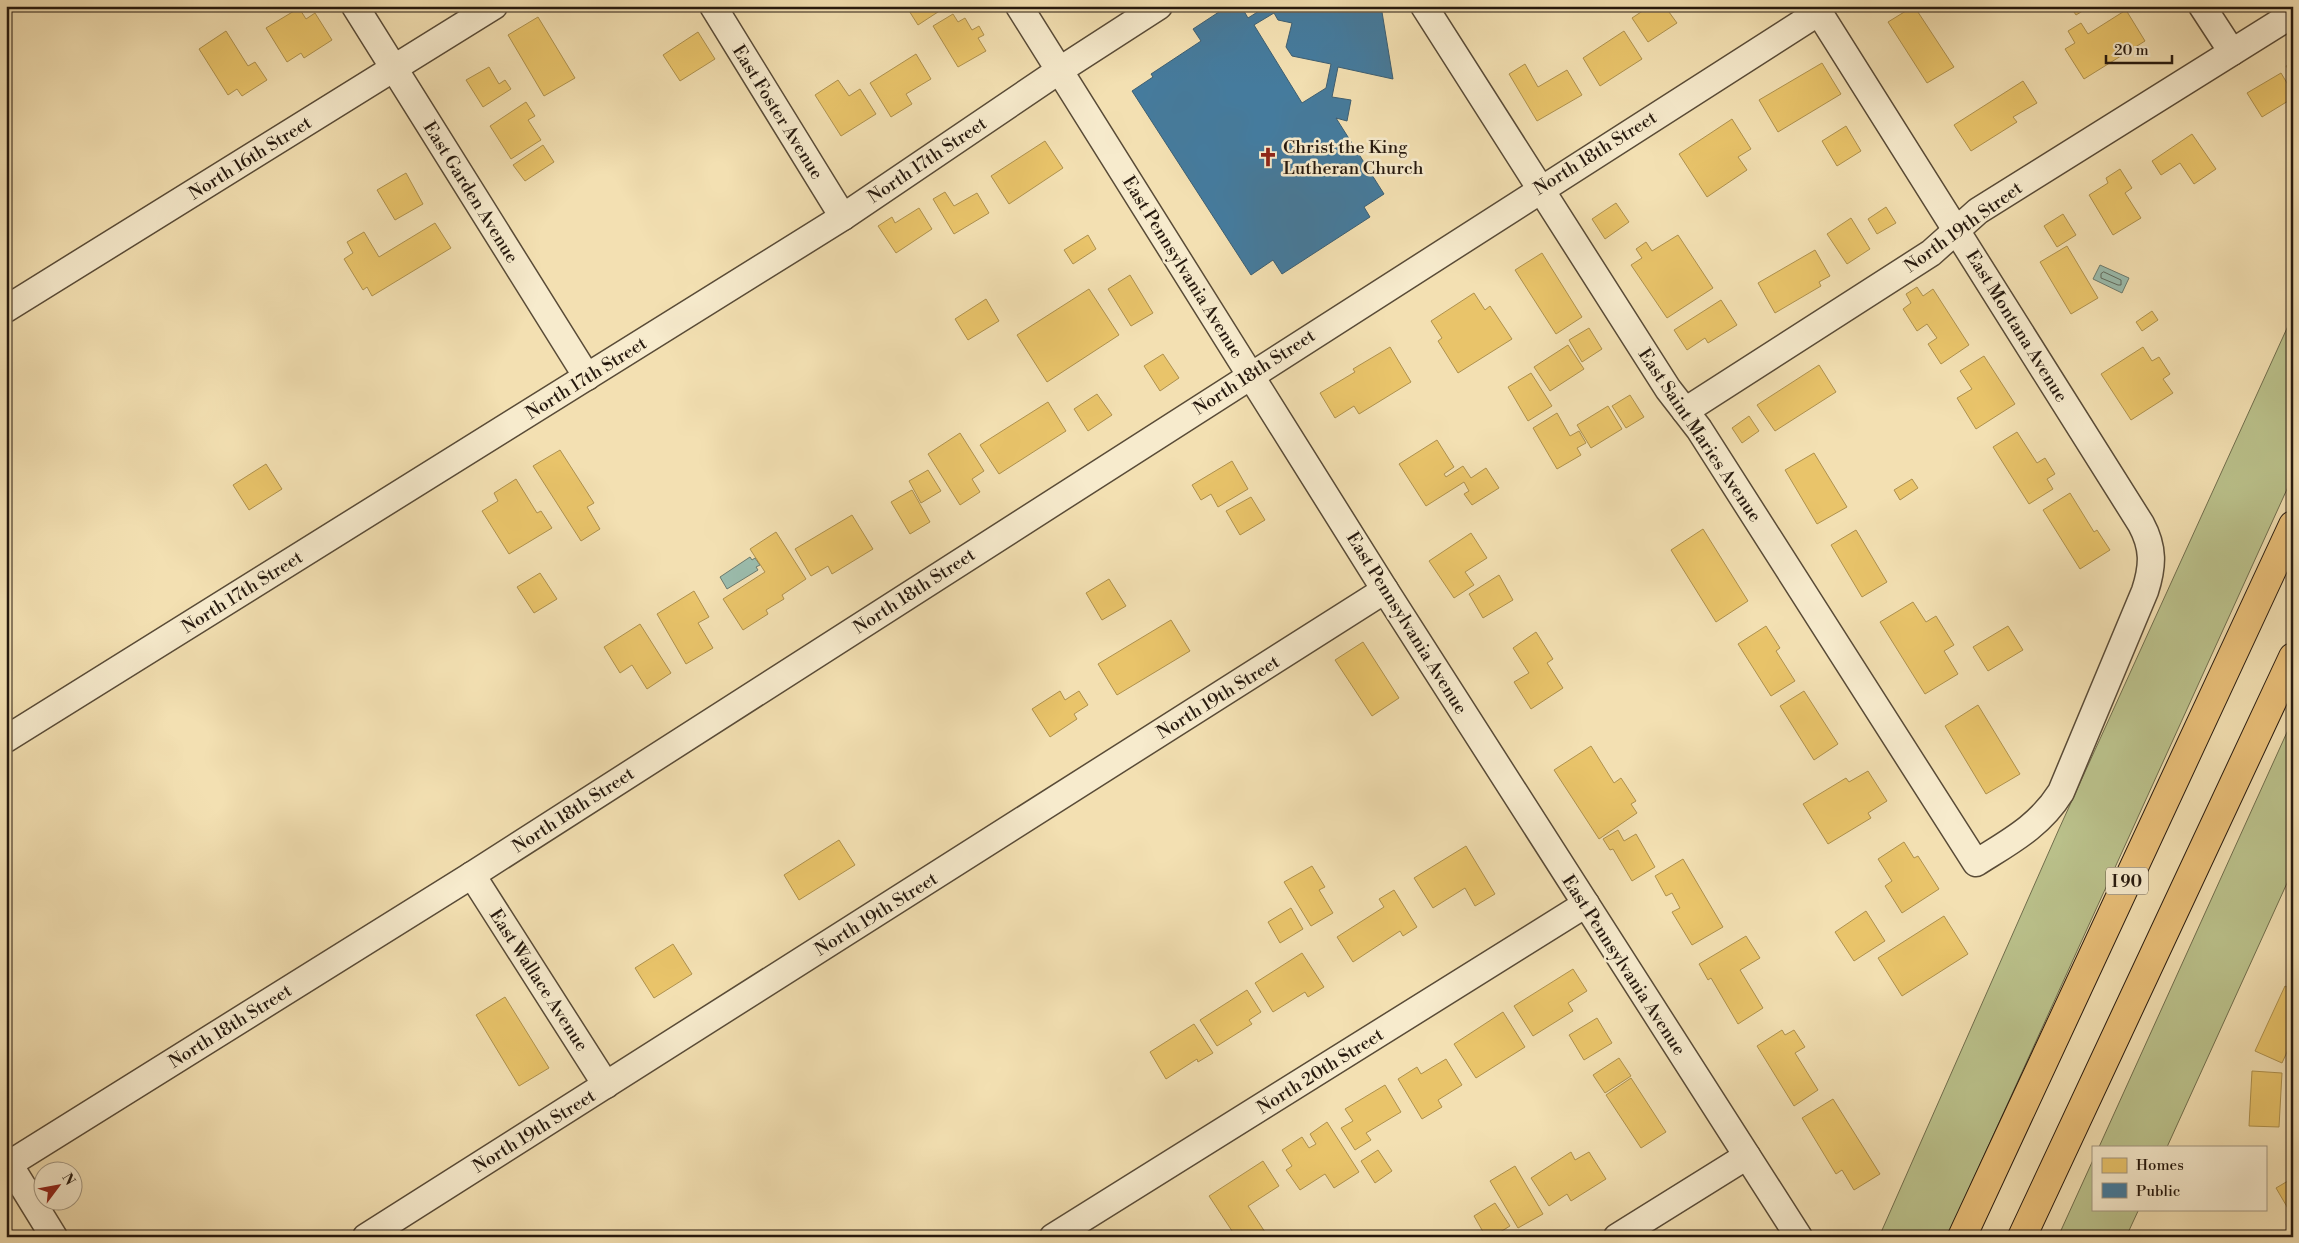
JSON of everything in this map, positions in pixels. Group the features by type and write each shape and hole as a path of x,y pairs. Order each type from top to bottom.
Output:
{"highway":[{"name":"I 90","path":"1962,1237 2293,525"},
{"path":"2022,1237 2293,657"}],"street":[{"name":"East Garden Avenue","path":"355,6 588,377"},
{"name":"North 16th Street","path":"6,309 494,6"},
{"name":"East Foster Avenue","path":"713,6 843,217"},
{"name":"East Pennsylvania Avenue","path":"1019,6 1385,590 1800,1237"},
{"name":"North 17th Street","path":"6,739 843,217 1060,70 1159,6"},
{"name":"East Saint Maries Avenue","path":"1424,6 1671,393 1699,429 1976,863"},
{"path":"2202,6 2232,52"},
{"name":"North 18th Street","path":"7,1163 472,875 1817,9"},
{"name":"East Montana Avenue","path":"1817,9 2142,524 2151,546 2151,571 2146,591 2061,792 2043,818 2016,838 1976,863"},
{"name":"North 19th Street","path":"1685,411 1931,253 1978,211 2293,14"},
{"name":"North 19th Street","path":"366,1237 1385,590"},
{"name":"East Wallace Avenue","path":"472,875 606,1085"},
{"name":"North 20th Street","path":"1053,1237 1586,904"},
{"path":"1617,1237 1747,1156"},
{"path":"7,1163 54,1237"}],"green space":[{"path":"2293,315 2293,476 1947,1237 1879,1237 2059,829"},
{"path":"2293,719 2293,870 2167,1146 2099,1146"},
{"path":"2092,1162 2092,1210 2139,1210 2126,1237 2058,1237"}],"water":[{"path":"2100,265 2129,278 2122,293 2093,279"},
{"path":"750,557 752,560 755,558 760,565 756,567 758,570 727,589 720,577"}],"building: Homes":[{"path":"906,6 939,6 941,10 918,25"},
{"path":"1650,6 1678,6 1669,12 1677,23 1648,42 1632,18"},
{"path":"1914,6 1954,67 1927,83 1888,22"},
{"path":"2070,6 2091,6 2076,15"},
{"path":"299,8 306,19 315,13 332,40 304,58 301,53 287,62 266,28"},
{"path":"2126,10 2145,41 2084,79 2065,49 2075,43 2068,31 2081,23 2088,34"},
{"path":"953,14 958,22 965,18 972,30 979,26 984,35 978,38 986,51 958,67 933,26"},
{"path":"538,17 575,78 544,96 508,35"},
{"path":"226,31 248,66 255,62 267,80 242,96 237,89 228,95 199,49"},
{"path":"1624,31 1642,59 1600,86 1583,58"},
{"path":"698,32 715,59 680,81 663,55"},
{"path":"916,54 931,79 906,94 912,104 891,117 870,83"},
{"path":"2293,62 2293,76 2286,66"},
{"path":"1822,63 1841,94 1778,132 1759,100"},
{"path":"1525,64 1538,87 1567,70 1582,95 1537,121 1509,74"},
{"path":"489,67 499,84 505,80 511,89 483,107 466,80"},
{"path":"2281,73 2293,93 2293,98 2262,117 2247,93"},
{"path":"838,80 849,96 860,89 876,114 841,136 815,95"},
{"path":"2023,81 2037,103 2013,117 2017,122 1971,151 1954,125"},
{"path":"526,102 535,116 528,120 541,140 511,159 490,126"},
{"path":"1732,119 1751,149 1738,157 1747,170 1707,197 1679,154"},
{"path":"1846,126 1861,151 1837,166 1822,141"},
{"path":"2192,134 2216,169 2194,184 2180,163 2161,175 2152,161"},
{"path":"1045,141 1063,168 1009,204 991,176"},
{"path":"543,145 554,162 525,181 513,165"},
{"path":"2120,169 2132,188 2125,193 2141,218 2113,235 2089,195 2108,183 2106,178"},
{"path":"406,173 423,204 395,220 377,190"},
{"path":"945,192 954,206 977,193 989,213 954,234 933,199"},
{"path":"1616,203 1629,222 1605,239 1592,219"},
{"path":"1886,207 1896,223 1877,234 1868,219"},
{"path":"919,208 932,229 896,253 878,226 892,217 895,223"},
{"path":"2063,214 2076,235 2057,247 2044,226"},
{"path":"1851,218 1870,249 1847,264 1827,234"},
{"path":"435,223 451,248 372,296 367,287 363,290 344,259 353,253 347,242 364,232 379,257"},
{"path":"1088,235 1096,249 1073,264 1064,250"},
{"path":"1678,235 1713,288 1667,318 1631,265 1642,258 1636,249 1646,242 1652,251"},
{"path":"2067,246 2098,298 2071,314 2040,262"},
{"path":"1815,250 1830,276 1819,282 1821,286 1775,313 1758,283"},
{"path":"1542,253 1582,317 1556,334 1515,270"},
{"path":"1130,275 1153,313 1131,326 1108,289"},
{"path":"1917,287 1923,296 1933,289 1969,345 1941,364 1928,344 1937,338 1927,324 1917,331 1903,309 1911,303 1906,294"},
{"path":"1089,289 1119,335 1047,382 1017,335"},
{"path":"1474,293 1485,310 1490,306 1512,339 1458,373 1438,341 1442,338 1431,321"},
{"path":"986,299 999,321 968,340 955,319"},
{"path":"1721,300 1737,325 1708,343 1705,338 1687,350 1674,330"},
{"path":"2152,311 2158,320 2142,331 2136,322"},
{"path":"1589,328 1602,349 1582,362 1569,340"},
{"path":"1568,345 1584,369 1550,391 1534,367"},
{"path":"1390,347 1411,382 1359,414 1354,406 1335,418 1320,393 1355,372 1353,369"},
{"path":"2143,347 2152,361 2159,357 2170,374 2163,379 2173,393 2131,420 2101,374"},
{"path":"1163,354 1179,378 1160,391 1144,366"},
{"path":"1984,356 2015,404 1976,429 1957,398 1972,389 1960,371"},
{"path":"1819,365 1836,392 1775,431 1757,405"},
{"path":"1531,373 1552,406 1528,421 1508,387"},
{"path":"1097,394 1112,415 1088,431 1074,409"},
{"path":"1630,395 1644,417 1626,428 1612,406"},
{"path":"1048,402 1066,431 999,474 980,445"},
{"path":"1608,406 1622,429 1591,448 1577,425"},
{"path":"1557,413 1570,436 1579,431 1586,443 1577,448 1581,455 1557,469 1533,428"},
{"path":"1749,416 1759,431 1742,443 1732,428"},
{"path":"2017,432 2037,463 2045,458 2055,474 2047,479 2053,489 2029,504 1993,447"},
{"path":"960,433 984,471 972,479 980,492 960,505 928,454"},
{"path":"1437,440 1454,467 1444,474 1446,477 1463,466 1471,478 1486,468 1499,488 1472,505 1464,494 1469,491 1464,482 1426,506 1399,464"},
{"path":"560,450 594,503 587,507 600,529 581,541 533,466"},
{"path":"1814,453 1847,507 1817,524 1785,470"},
{"path":"1232,461 1248,489 1218,507 1211,494 1201,500 1192,485"},
{"path":"266,464 282,489 249,510 233,485"},
{"path":"928,470 941,491 921,503 909,481"},
{"path":"516,479 537,513 541,511 552,528 509,554 482,511 498,501 494,493"},
{"path":"1912,479 1918,488 1900,500 1894,490"},
{"path":"912,490 930,522 910,534 891,502"},
{"path":"2070,493 2094,532 2097,530 2110,550 2080,569 2043,510"},
{"path":"1251,497 1265,520 1240,535 1226,511"},
{"path":"852,515 873,549 832,574 828,566 811,576 795,549"},
{"path":"1703,529 1748,601 1716,622 1671,550"},
{"path":"1856,530 1887,582 1862,597 1831,545"},
{"path":"776,532 806,579 782,595 784,599 766,610 768,614 743,630 723,599 765,572 750,549"},
{"path":"1471,533 1487,558 1465,572 1474,585 1454,598 1429,561"},
{"path":"540,573 557,599 534,613 517,587"},
{"path":"1499,575 1513,600 1483,618 1469,594"},
{"path":"1109,579 1126,606 1102,620 1086,593"},
{"path":"694,591 709,617 698,623 713,648 686,664 657,614"},
{"path":"1913,602 1926,622 1936,616 1954,645 1944,651 1958,674 1925,694 1880,622"},
{"path":"1171,620 1190,651 1117,695 1098,664"},
{"path":"640,624 671,673 647,689 632,665 620,673 604,647"},
{"path":"1766,626 1780,648 1776,651 1795,681 1771,696 1738,644"},
{"path":"2008,626 2023,650 1988,671 1973,647"},
{"path":"1536,632 1553,659 1547,663 1563,688 1531,709 1514,682 1529,673 1513,648"},
{"path":"1363,642 1399,698 1372,716 1335,660"},
{"path":"1060,691 1065,700 1079,691 1088,705 1074,714 1077,719 1050,737 1032,709"},
{"path":"1804,691 1838,744 1814,760 1780,706"},
{"path":"1978,705 2020,774 1986,794 1945,726"},
{"path":"1591,746 1614,783 1621,778 1636,801 1631,804 1637,813 1599,839 1554,770"},
{"path":"1868,771 1887,801 1868,813 1871,818 1828,844 1803,804 1846,778 1849,782"},
{"path":"1618,830 1624,841 1636,834 1655,867 1632,881 1613,849 1610,850 1603,839"},
{"path":"839,840 855,865 799,900 784,875"},
{"path":"1904,842 1914,858 1918,856 1939,889 1902,913 1885,886 1892,881 1878,859"},
{"path":"1466,846 1495,894 1475,906 1465,888 1433,908 1414,878"},
{"path":"1683,859 1723,927 1692,945 1672,912 1680,908 1672,893 1666,896 1655,876"},
{"path":"1312,866 1325,887 1319,890 1333,913 1311,926 1284,882"},
{"path":"1394,890 1417,927 1403,936 1400,931 1353,962 1337,937 1384,907 1379,899"},
{"path":"1291,908 1303,929 1280,943 1268,922"},
{"path":"1866,911 1885,941 1854,961 1835,932"},
{"path":"1944,916 1968,954 1902,996 1878,958"},
{"path":"1746,936 1760,958 1740,970 1763,1008 1738,1024 1711,978 1708,980 1699,964"},
{"path":"673,944 692,974 654,998 635,968"},
{"path":"1302,953 1324,987 1308,997 1305,992 1273,1012 1255,983"},
{"path":"1573,969 1587,991 1568,1003 1573,1011 1533,1036 1514,1006"},
{"path":"2285,986 2293,990 2293,1039 2282,1063 2255,1051"},
{"path":"1247,990 1261,1012 1249,1020 1252,1024 1217,1046 1200,1020"},
{"path":"505,997 549,1068 519,1086 476,1015"},
{"path":"1503,1012 1525,1047 1476,1078 1454,1044"},
{"path":"1597,1018 1612,1043 1584,1060 1569,1035"},
{"path":"1194,1024 1213,1053 1198,1062 1197,1059 1166,1079 1150,1052"},
{"path":"1782,1030 1785,1035 1794,1030 1805,1047 1795,1053 1818,1090 1794,1106 1757,1046"},
{"path":"1619,1058 1631,1076 1605,1093 1593,1075"},
{"path":"1446,1059 1462,1085 1438,1100 1442,1107 1422,1119 1398,1079 1417,1067 1421,1074"},
{"path":"2252,1071 2282,1073 2279,1127 2249,1126"},
{"path":"1631,1078 1666,1132 1641,1148 1606,1095"},
{"path":"1385,1085 1401,1112 1366,1133 1371,1140 1355,1150 1341,1128 1353,1121 1345,1109"},
{"path":"1833,1099 1880,1174 1854,1190 1842,1170 1836,1174 1802,1118"},
{"path":"1327,1122 1359,1172 1334,1188 1325,1174 1300,1190 1286,1170 1292,1166 1282,1150 1302,1137 1309,1148 1316,1144 1310,1134"},
{"path":"1378,1150 1392,1171 1375,1183 1361,1161"},
{"path":"1571,1152 1575,1160 1589,1152 1606,1179 1571,1201 1567,1194 1549,1206 1531,1178"},
{"path":"1263,1161 1279,1186 1248,1206 1265,1232 1258,1237 1236,1237 1209,1196"},
{"path":"1515,1166 1543,1214 1518,1228 1490,1181"},
{"path":"2293,1178 2293,1217 2276,1188"},
{"path":"1495,1203 1510,1226 1492,1237 1486,1237 1474,1216"}],"building: Public":[{"name":"Christ the King Lutheran Church","path":"1228,6 1241,6 1248,18 1267,6 1381,6 1393,79 1338,67 1332,97 1351,100 1347,121 1336,118 1384,194 1364,207 1370,217 1282,274 1273,260 1251,275 1132,91 1153,77 1151,74 1201,41 1193,29","holes":["1274,13 1278,20 1292,23 1286,47 1292,56 1331,64 1326,88 1302,103 1254,25"]}],"place":[{"name":"Christ the King Lutheran Church","path":"1268,157"}]}
